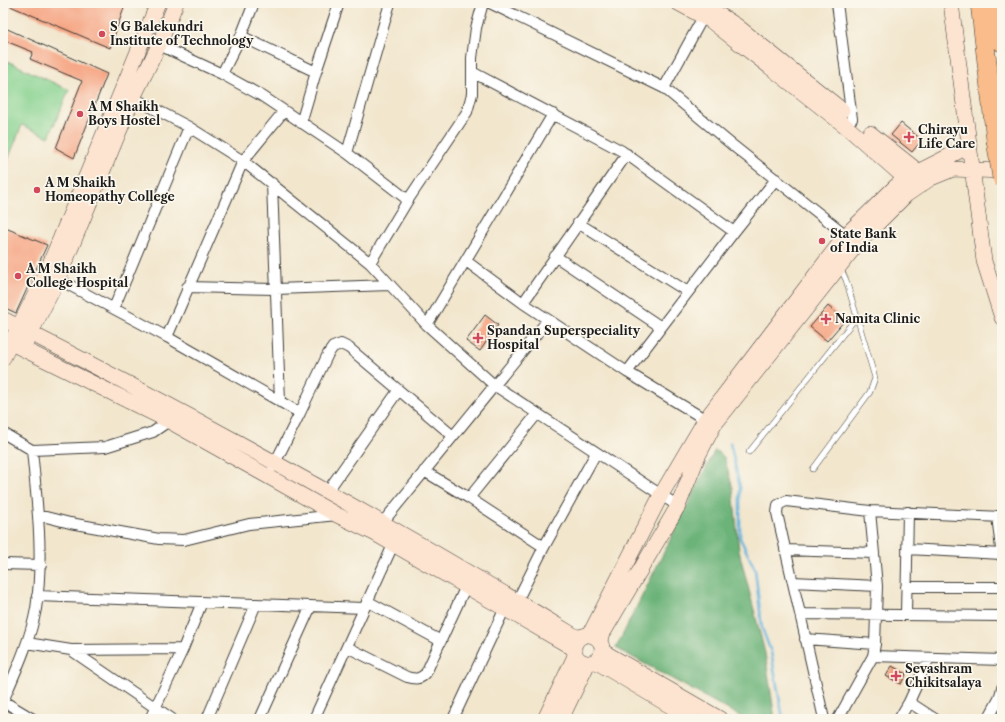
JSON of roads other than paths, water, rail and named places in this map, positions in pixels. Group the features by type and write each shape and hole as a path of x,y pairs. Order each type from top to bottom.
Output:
{"highway":[{"path":"980,3 996,140 1002,178"},
{"path":"997,3 1002,42"}],"street":[{"path":"3,358 12,343 25,330 52,276 127,95 144,38 158,3"},
{"path":"127,95 159,45 176,3"},
{"path":"222,74 241,36 254,3"},
{"path":"301,123 339,3"},
{"path":"347,153 390,3"},
{"path":"370,263 408,200 467,112 472,94 472,58 476,28 483,3"},
{"path":"490,3 664,88 852,240"},
{"path":"678,3 702,10 738,26 906,162 917,179"},
{"path":"837,3 852,119"},
{"path":"951,3 984,261 1002,318"},
{"path":"664,88 702,10"},
{"path":"702,10 848,128 917,179"},
{"path":"241,36 316,72"},
{"path":"144,38 222,74 262,96 347,153 408,200"},
{"path":"472,72 627,154 734,232"},
{"path":"127,95 189,127 243,161 370,263 427,325 494,385 678,506"},
{"path":"167,337 187,287 243,161 284,112"},
{"path":"427,325 553,114"},
{"path":"114,308 189,127"},
{"path":"917,179 969,146"},
{"path":"523,303 627,154"},
{"path":"561,719 588,649 661,495 709,422 852,240 895,187 952,169 965,168 973,171 1002,171"},
{"path":"626,372 776,179"},
{"path":"272,183 280,402"},
{"path":"578,223 688,292"},
{"path":"544,719 678,506 698,456 709,422 840,266 852,240"},
{"path":"555,256 661,327"},
{"path":"466,261 523,303 626,372 709,422"},
{"path":"52,276 167,337 300,414"},
{"path":"187,287 276,289 390,285"},
{"path":"3,319 275,462 327,492 378,528 588,649 720,719"},
{"path":"378,528 548,320"},
{"path":"12,343 169,421 336,515 378,528 393,545 466,586 511,604"},
{"path":"268,476 300,414 328,354 333,347 341,344 349,348 453,436"},
{"path":"327,492 398,391"},
{"path":"469,498 537,414"},
{"path":"3,433 32,450 105,447 153,432 169,421"},
{"path":"32,450 38,514 40,565 37,596 27,643 3,701 33,719"},
{"path":"452,719 511,604 596,453"},
{"path":"424,471 469,498 544,547"},
{"path":"824,719 777,513 778,505 786,501 870,510 1000,517 1002,555 907,549"},
{"path":"838,719 873,656 875,644 877,586 870,510"},
{"path":"906,614 908,512"},
{"path":"38,514 70,523 159,539 184,540 249,524 336,515"},
{"path":"314,719 393,545"},
{"path":"785,550 874,552"},
{"path":"3,564 40,565"},
{"path":"792,582 877,586"},
{"path":"346,647 414,679 422,678 426,673 466,586"},
{"path":"906,587 1002,587"},
{"path":"37,596 311,606 366,604 441,641"},
{"path":"150,719 183,649 202,602"},
{"path":"207,719 256,604"},
{"path":"260,719 311,606"},
{"path":"800,614 1002,616"},
{"path":"805,639 875,644"},
{"path":"27,643 71,650 183,649"},
{"path":"588,649 692,719"},
{"path":"71,650 172,719"},
{"path":"873,656 1002,660"},
{"path":"899,719 909,702 929,658"},
{"path":"988,719 1000,700 1002,688"},
{"path":"909,702 935,719"}],"lane":[{"path":"813,469 874,386 875,378 846,280 840,266"},
{"path":"749,452 856,318"}],"waterway":[{"path":"730,443 740,487 740,538 755,569 762,628 771,652 783,719"}],"place":[{"name":"S G Balekundri Institute of Technology","path":"102,34"},
{"name":"A M Shaikh Boys Hostel","path":"80,114"},
{"name":"Chirayu Life Care","path":"909,137"},
{"name":"A M Shaikh Homeopathy College","path":"37,190"},
{"name":"State Bank of India","path":"822,241"},
{"name":"A M Shaikh College Hospital","path":"18,276"},
{"name":"Namita Clinic","path":"826,319"},
{"name":"Spandan Superspeciality Hospital","path":"478,338"},
{"name":"Sevashram Chikitsalaya","path":"896,676"}]}
